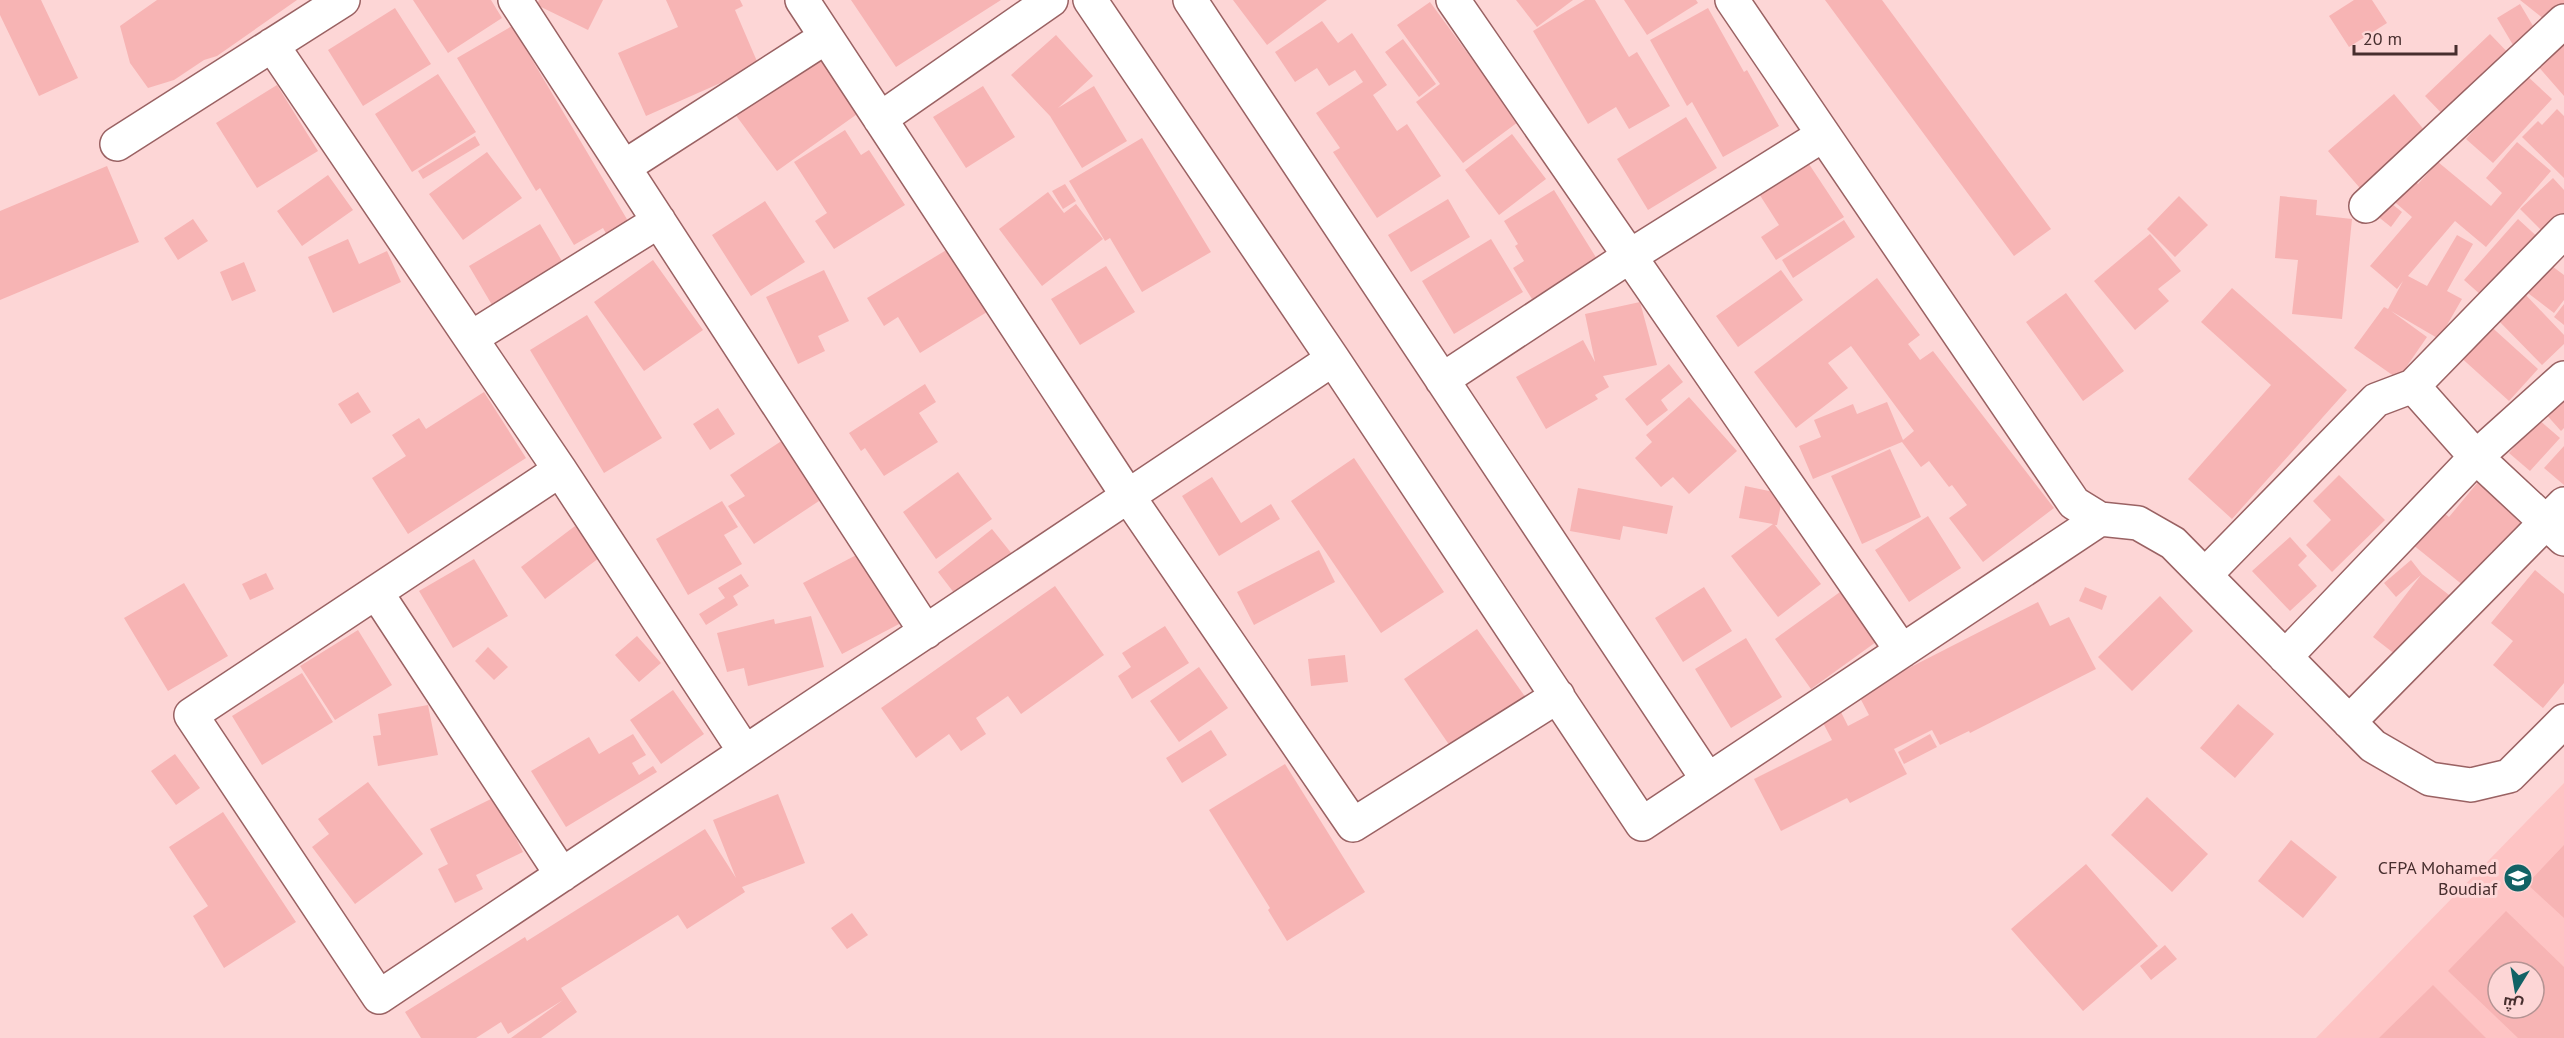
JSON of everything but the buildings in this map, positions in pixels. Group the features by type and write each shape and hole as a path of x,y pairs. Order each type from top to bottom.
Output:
{"street":[{"path":"117,144 343,0"},
{"path":"515,0 926,632"},
{"path":"802,0 1128,496 1353,825 1558,696"},
{"path":"880,119 1051,0"},
{"path":"1090,0 1334,359 1642,824 2100,519"},
{"path":"1190,0 1708,780"},
{"path":"1453,0 1902,651"},
{"path":"1740,3 1823,135 2074,503 2100,519 2138,523 2173,543 2373,746 2430,779 2471,785 2510,776 2564,721"},
{"path":"2366,206 2564,21"},
{"path":"624,167 826,37"},
{"path":"272,45 560,470 745,752"},
{"path":"1442,380 1630,256 1823,135"},
{"path":"471,338 658,221"},
{"path":"2205,574 2376,400 2414,386 2564,231"},
{"path":"560,470 191,716 379,997 1334,359"},
{"path":"2285,657 2476,457 2564,378"},
{"path":"2349,722 2558,522 2476,457 2414,386"},
{"path":"376,592 562,875"}],"shaded area":[{"name":"CFPA Mohamed Boudiaf","path":"2564,783 2564,1038 2316,1038"}],"place":[{"name":"CFPA Mohamed Boudiaf","path":"2518,878"}]}
